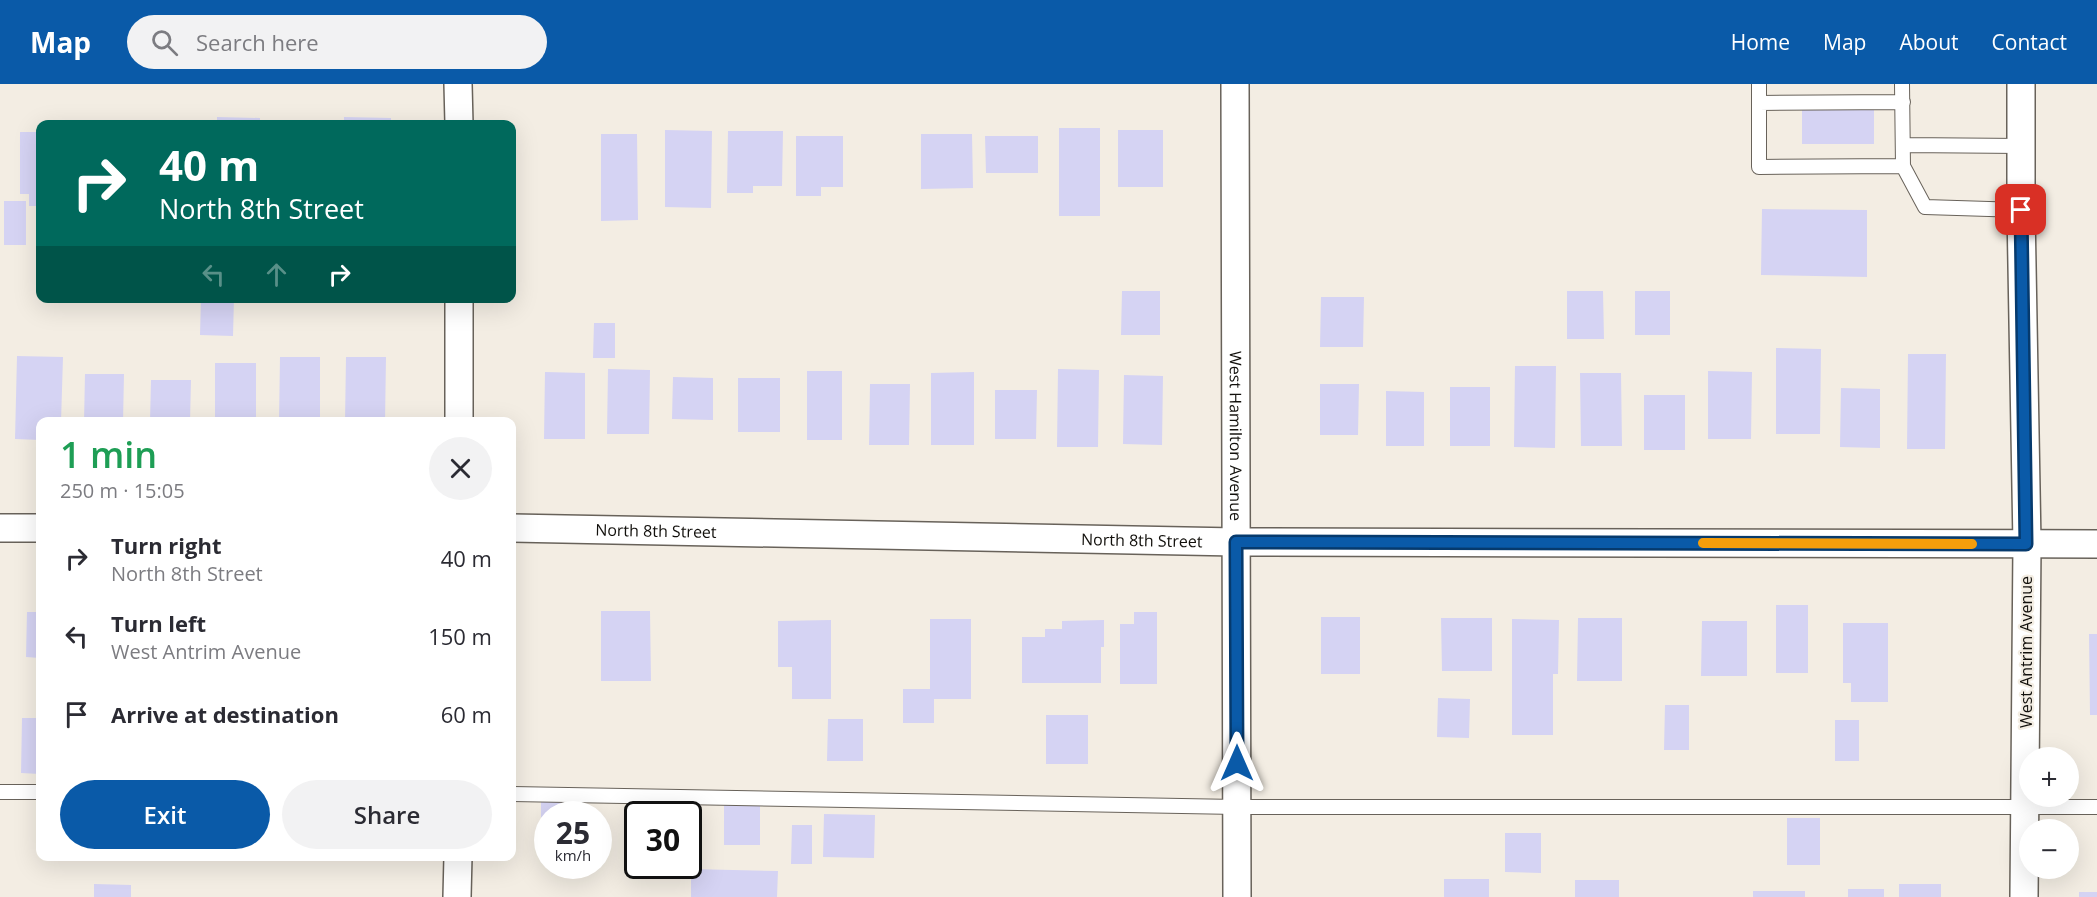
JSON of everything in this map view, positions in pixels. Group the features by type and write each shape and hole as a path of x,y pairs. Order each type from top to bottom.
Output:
{"street":[{"path":"458,84 459,120"},
{"name":"West Hamilton Avenue","path":"1236,84 1237,897"},
{"name":"West Antrim Avenue","path":"2021,84 2026,544 2025,747"},
{"path":"459,303 459,417"},
{"path":"0,528 36,528"},
{"name":"North 8th Street","path":"516,528 1236,542 2097,544"},
{"name":"West Antrim Avenue","path":"2024,897 2025,807"},
{"path":"457,897 458,861"}],"lane":[{"path":"1758,84 1759,167 1904,166"},
{"path":"1902,84 1904,166 1925,207 2021,210"},
{"path":"1759,103 1903,102"},
{"path":"1903,145 2022,146"},
{"path":"0,792 36,792"},
{"path":"516,794 1237,807 2019,807"},
{"path":"2079,807 2097,807"}],"building":[{"path":"1802,106 1874,106 1874,144 1802,144"},
{"path":"217,117 260,118 260,120 217,120"},
{"path":"344,117 391,118 391,120 344,120"},
{"path":"1059,128 1100,128 1100,216 1059,216"},
{"path":"665,130 712,131 711,208 665,207"},
{"path":"1118,130 1163,130 1163,187 1118,187"},
{"path":"728,131 783,131 782,186 753,186 753,193 727,193"},
{"path":"20,132 36,132 36,206 29,206 29,194 20,194"},
{"path":"601,134 637,134 638,220 601,221"},
{"path":"921,134 972,134 973,188 921,189"},
{"path":"796,136 843,136 843,187 821,187 821,196 796,196"},
{"path":"985,136 1038,136 1038,173 986,173"},
{"path":"4,201 26,201 26,245 4,245"},
{"path":"1762,209 1867,210 1867,277 1761,275"},
{"path":"1122,291 1160,291 1160,335 1121,335"},
{"path":"1567,291 1603,291 1604,339 1567,339"},
{"path":"1635,291 1670,291 1670,335 1635,335"},
{"path":"1321,297 1364,297 1363,347 1320,347"},
{"path":"201,303 234,303 233,336 200,335"},
{"path":"594,323 615,323 615,358 593,358"},
{"path":"1776,348 1821,349 1820,434 1776,434"},
{"path":"1908,354 1946,354 1945,449 1907,449"},
{"path":"17,356 63,357 61,417 36,417 36,440 15,439"},
{"path":"280,357 320,357 320,417 279,417"},
{"path":"346,357 386,357 385,417 345,417"},
{"path":"215,363 256,363 256,417 215,417"},
{"path":"1515,366 1556,366 1555,448 1514,447"},
{"path":"608,369 650,370 649,434 607,434"},
{"path":"1058,369 1099,370 1098,447 1057,447"},
{"path":"807,371 842,371 842,440 807,440"},
{"path":"1708,371 1752,372 1751,439 1708,439"},
{"path":"545,372 585,373 585,439 544,439"},
{"path":"974,372 974,445 931,445 931,373"},
{"path":"1580,373 1621,373 1622,446 1581,446"},
{"path":"85,374 124,374 123,417 84,417"},
{"path":"1124,375 1163,376 1162,445 1123,444"},
{"path":"673,377 713,378 713,420 672,419"},
{"path":"738,378 780,378 780,432 738,432"},
{"path":"151,380 191,380 190,417 150,417"},
{"path":"870,384 910,384 909,445 869,445"},
{"path":"1320,384 1359,384 1358,435 1320,435"},
{"path":"1450,387 1490,387 1490,446 1450,446"},
{"path":"1841,388 1880,389 1880,448 1840,447"},
{"path":"995,390 1037,390 1036,439 995,439"},
{"path":"1386,391 1424,392 1424,446 1386,446"},
{"path":"1644,395 1685,395 1685,450 1644,450"},
{"path":"1776,605 1808,605 1808,673 1776,673"},
{"path":"601,611 650,611 651,681 601,681"},
{"path":"27,612 36,612 36,658 26,657"},
{"path":"1134,612 1157,612 1157,684 1120,684 1120,624 1134,624"},
{"path":"1321,617 1360,617 1360,674 1321,674"},
{"path":"1441,618 1492,618 1492,671 1442,671"},
{"path":"1578,618 1622,618 1622,681 1577,681"},
{"path":"930,619 971,619 971,699 934,699 934,723 903,723 903,689 930,689"},
{"path":"1512,619 1559,620 1558,674 1553,674 1553,735 1512,735"},
{"path":"831,620 831,699 792,699 792,667 778,667 778,621"},
{"path":"1104,620 1101,683 1022,683 1022,637 1045,637 1045,629 1062,629 1062,621"},
{"path":"1702,621 1747,621 1747,676 1701,676"},
{"path":"1843,623 1888,623 1888,702 1851,702 1851,683 1843,683"},
{"path":"2089,634 2097,634 2097,715 2090,715"},
{"path":"1438,698 1470,699 1469,738 1437,737"},
{"path":"1665,705 1689,705 1689,750 1664,750"},
{"path":"1046,715 1088,715 1088,764 1046,764"},
{"path":"22,718 36,718 36,774 21,773"},
{"path":"828,719 863,719 863,761 827,761"},
{"path":"1835,720 1859,720 1859,761 1835,761"},
{"path":"541,799 583,799 583,801 541,801"},
{"path":"724,802 760,802 760,845 724,845"},
{"path":"824,814 875,815 874,858 823,857"},
{"path":"1787,818 1820,818 1820,865 1787,865"},
{"path":"792,825 812,825 812,864 791,864"},
{"path":"1505,833 1541,833 1541,873 1505,872"},
{"path":"702,869 778,871 777,897 691,897 691,879 702,879"},
{"path":"1444,879 1489,879 1489,897 1444,897"},
{"path":"1575,880 1619,880 1619,897 1575,897"},
{"path":"94,884 131,885 131,897 94,897"},
{"path":"1899,884 1941,884 1941,897 1899,897"},
{"path":"1848,889 1884,889 1884,897 1848,897"},
{"path":"1753,891 1805,891 1805,897 1753,897"},
{"path":"2079,892 2097,892 2097,897 2079,897"}],"slow traffic":[{"path":"1703,543 1972,544"}],"route":[{"path":"1237,763 1236,542 2026,544 2021,210"}]}
